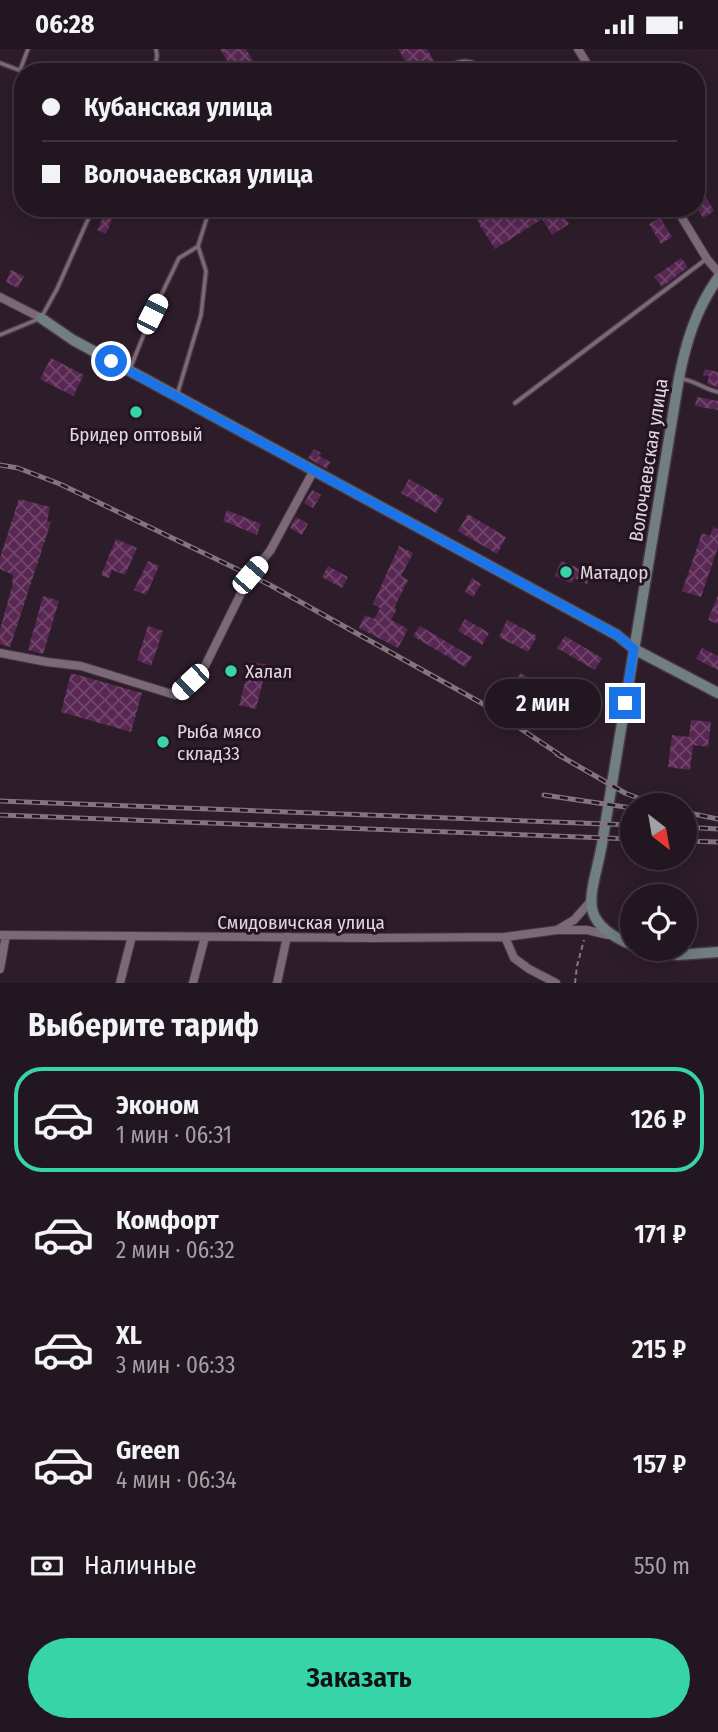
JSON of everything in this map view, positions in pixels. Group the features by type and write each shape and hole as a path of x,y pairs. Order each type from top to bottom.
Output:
{"main road":[{"name":"Волочаевская улица","path":"590,902 602,844 679,378 687,340 706,296 718,278"},
{"path":"41,318 73,340 129,371 617,635 634,649 718,692"},
{"path":"590,902 595,919 608,935 620,940"},
{"path":"697,954 718,952"}],"street":[{"path":"681,217 718,272"},
{"path":"0,297 41,318"},
{"path":"0,653 81,666 176,695 204,669 250,575 270,551 314,470"},
{"path":"557,930 574,920 590,902"},
{"name":"Смидовичская улица","path":"3,935 505,937 557,930 587,930 608,935"},
{"path":"0,969 3,935"},
{"path":"120,983 132,936"},
{"path":"193,983 205,937"},
{"path":"276,983 287,937"},
{"path":"505,937 514,958 556,983"}],"lane":[{"path":"0,335 41,318 89,217"},
{"path":"177,397 201,314 206,271 198,246 207,217"},
{"path":"129,371 179,258 198,246"},
{"path":"515,403 707,259"},
{"path":"679,378 697,381 704,389 718,392"}],"path":[{"path":"575,983 587,930"}],"building":[{"path":"220,49 246,49 254,63 229,63"},
{"path":"398,49 427,49 435,63 407,63"},
{"path":"705,195 714,211 705,217"},
{"path":"103,217 113,217 106,234 97,230"},
{"path":"483,217 565,217 569,224 552,235 542,219 495,249 477,221"},
{"path":"660,218 672,237 661,244 649,224"},
{"path":"681,258 688,267 662,287 654,277"},
{"path":"11,270 24,276 18,288 6,282"},
{"path":"51,358 84,375 73,396 40,379"},
{"path":"705,369 718,372 718,387 707,384 709,376 703,375"},
{"path":"697,397 718,401 718,410 695,406"},
{"path":"314,449 321,453 319,456 330,462 327,469 308,458"},
{"path":"409,479 444,499 436,513 401,493"},
{"path":"312,490 321,495 313,508 304,503"},
{"path":"19,499 50,507 47,521 51,522 10,647 0,644 0,629 13,575 0,569 0,558"},
{"path":"227,510 261,524 257,535 223,521"},
{"path":"468,514 506,537 497,554 458,531"},
{"path":"296,517 308,524 302,535 290,528"},
{"path":"713,527 718,529 718,547 701,597 682,591 702,533 710,536"},
{"path":"116,539 137,548 125,575 112,570 109,578 101,575"},
{"path":"399,546 413,553 401,576 408,580 391,620 408,629 398,648 359,628 365,615 374,619 380,608 373,604"},
{"path":"148,561 159,566 146,595 134,590"},
{"path":"561,561 592,570 587,584 574,578 571,583 555,576"},
{"path":"328,566 348,577 342,588 322,577"},
{"path":"472,578 481,584 473,597 465,592"},
{"path":"718,595 718,624 708,620"},
{"path":"43,596 59,601 43,654 28,650"},
{"path":"465,619 489,633 482,645 458,631"},
{"path":"507,620 537,636 528,652 499,637"},
{"path":"148,626 163,631 151,666 137,660"},
{"path":"420,626 472,657 465,667 413,636"},
{"path":"565,636 602,658 595,670 557,648"},
{"path":"702,648 718,656 718,670 696,659"},
{"path":"251,661 267,665 256,709 239,705"},
{"path":"71,673 142,693 131,732 61,712"},
{"path":"520,673 531,679 513,709 502,702"},
{"path":"691,720 711,722 708,747 693,745 690,770 668,767 672,735 689,737"}],"railway":[{"path":"0,465 18,468 60,484 270,585 485,705 566,759"},
{"path":"557,754 625,793"},
{"path":"544,795 620,806"},
{"path":"0,801 620,825"},
{"path":"0,815 620,839"},
{"path":"697,815 718,819"},
{"path":"697,828 718,829"},
{"path":"697,841 718,842"}],"place":[{"name":"Бридер оптовый","path":"136,412"},
{"name":"Матадор","path":"566,572"},
{"name":"Халал","path":"231,671"},
{"name":"Рыба мясо склад33","path":"163,742"}],"route":[{"path":"111,361 617,635 634,649 625,703"}]}
